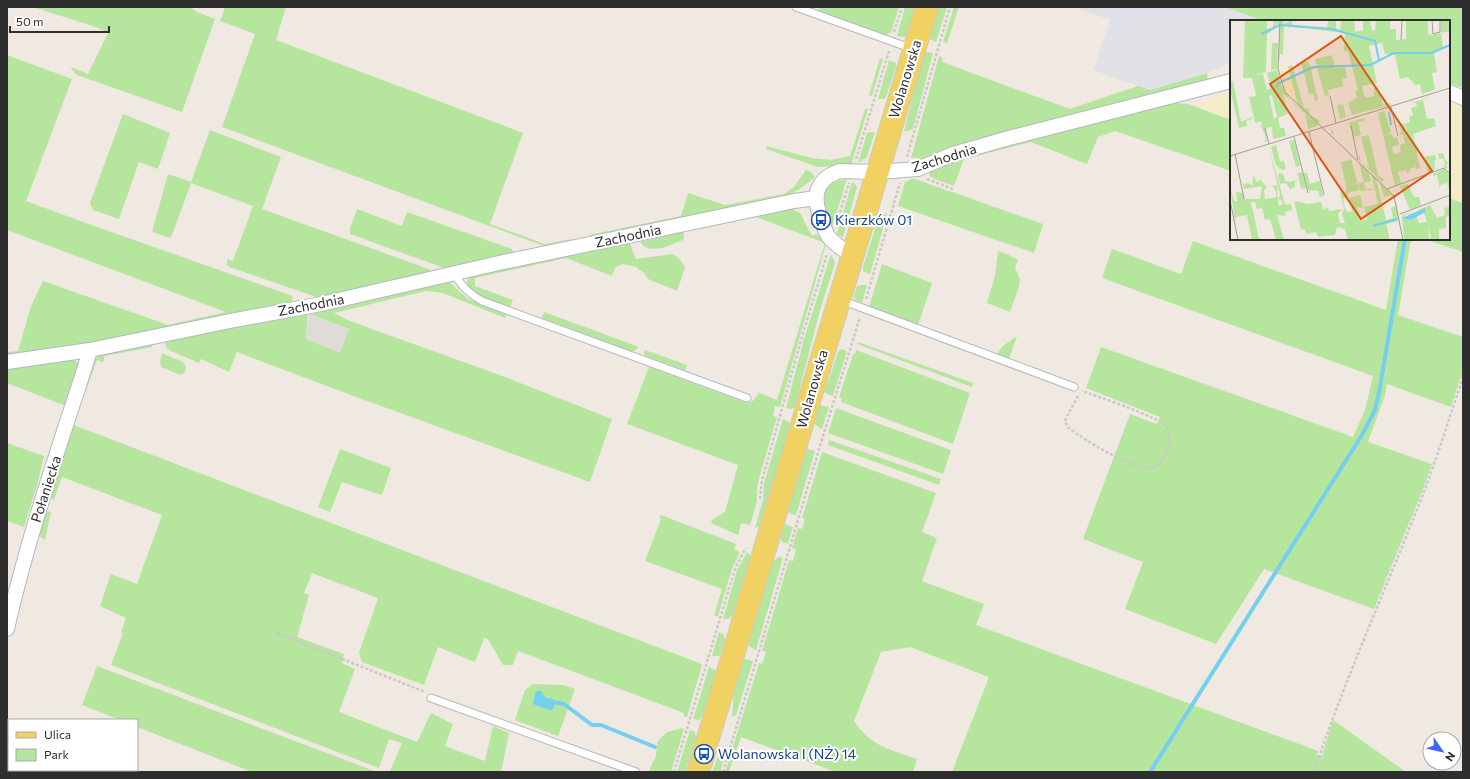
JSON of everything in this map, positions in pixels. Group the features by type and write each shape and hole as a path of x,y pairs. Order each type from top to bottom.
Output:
{"main road":[{"name":"Wolanowska","path":"698,772 927,7"}],"street":[{"name":"Zachodnia","path":"7,362 90,350 321,304 748,210 816,198 819,187 827,176 840,171 877,172 918,169 954,154 1010,138 1230,81"},
{"path":"1450,92 1463,98"},
{"path":"816,198 818,213 828,236 838,246 852,256"},
{"name":"Połaniecka","path":"7,629 14,595 30,537 86,367 90,350"}],"lane":[{"path":"796,7 914,50"},
{"path":"454,274 465,290 482,301 747,398"},
{"path":"839,300 1077,389"},
{"path":"431,698 636,772"}],"path":[{"path":"759,505 762,480 802,337 902,7"},
{"path":"723,772 820,446 863,309 950,7"},
{"path":"918,169 920,174 927,179 953,189"},
{"path":"1314,772 1322,747 1416,512 1463,377"},
{"path":"1077,389 1156,419 1167,427 1170,434 1168,446 1158,466 1141,468 1103,451 1069,428 1065,422 1077,389"},
{"path":"674,772 734,572 747,544"},
{"path":"277,633 421,690 427,693 431,698"}],"shaded area":[{"path":"1074,7 1225,7 1261,20 1230,20 1230,62 1207,73 1150,90 1093,70 1110,20"},
{"path":"309,314 349,329 340,353 306,339"}],"green space":[{"path":"33,7 188,7 215,19 182,112 77,75 71,67 88,74 108,33 96,27"},
{"path":"225,7 286,7 276,40 523,133 490,224 545,244 573,239 571,241 544,246 222,127 255,34 220,21"},
{"path":"820,7 899,7 891,33 888,33 887,36 818,11"},
{"path":"905,7 915,7 906,36 902,37 897,36"},
{"path":"938,7 947,7 936,42 929,37"},
{"path":"954,7 959,7 947,43 943,42"},
{"path":"1225,7 1463,7 1463,88 1450,83 1450,20 1261,20"},
{"path":"925,52 933,53 913,129 904,131 924,54"},
{"path":"7,55 72,79 26,201 290,295 293,299 290,302 103,341 7,354 7,352 18,351 31,306 43,281 168,325 226,312 7,230"},
{"path":"939,56 943,58 942,62 1070,109 1138,86 1150,90 1207,73 1208,80 924,161 917,160 916,157 911,158"},
{"path":"880,58 883,59 872,96 869,95"},
{"path":"889,60 896,63 896,67 886,97 884,99 878,99"},
{"path":"1174,103 1188,104 1230,120 1230,171 1115,131 1098,137 1087,164 1031,142 964,159 954,186 932,178 929,175 930,171 965,155"},
{"path":"865,109 868,109 851,165 818,167 766,149 766,146 812,158 831,160 850,156"},
{"path":"123,114 170,133 158,169 139,162 119,219 93,210 90,203"},
{"path":"210,130 281,157 262,209 429,269 431,271 430,274 319,298 229,267 227,265 227,259 233,261 253,206 191,183 171,238 152,232 168,174 191,182"},
{"path":"875,132 867,157 858,163 867,133"},
{"path":"806,170 811,172 815,177 799,189 780,198 591,238 589,235 681,216 688,193 725,205 784,194 794,187"},
{"path":"847,179 832,227 826,211 824,196 830,185 837,181"},
{"path":"915,179 1043,224 1034,253 898,206 905,182"},
{"path":"852,182 857,187 843,237 837,234"},
{"path":"1450,198 1463,203 1463,252 1427,240 1450,240"},
{"path":"794,206 794,210 800,213 812,236 817,234 826,244 780,407 775,406 773,416 777,417 757,487 757,501 750,525 741,523 738,535 711,523 712,520 725,512 738,465 627,424 649,367 744,402 753,400 759,393 777,400 825,243 756,217 699,229 700,226"},
{"path":"357,209 402,226 407,212 512,249 513,252 511,255 444,268 350,234 350,228"},
{"path":"880,213 887,214 870,274 863,271 863,267"},
{"path":"684,232 683,240 666,247 655,249 649,248 640,242"},
{"path":"1398,240 1411,240 1398,315 1463,337 1463,370 1451,407 1387,384 1385,395 1368,442 1432,464 1374,609 1264,569 1216,644 1125,609 1143,562 1083,539 1130,414 1157,424 1160,417 1086,388 1101,347 1353,437 1365,410 1373,376 1102,278 1112,249 1181,274 1193,241 1386,310"},
{"path":"629,241 636,259 672,254 681,261 685,268 677,291 648,279 644,273 636,267 622,264 615,268 612,276 566,258 475,278 475,286 513,300 510,307 490,300 475,292 467,282 469,277"},
{"path":"998,251 1018,260 1015,267 1020,280 1019,287 1010,312 987,303 995,276"},
{"path":"831,254 835,263 820,310 795,407 791,409 786,408 804,339"},
{"path":"882,264 932,283 918,325 869,307"},
{"path":"448,281 468,299 507,315 505,318 443,293 426,291 334,313 350,321 505,377 612,419 590,482 237,352 229,372 201,359 199,363 171,351 166,347 165,340 308,310 306,339 349,329 311,315 312,310"},
{"path":"867,285 862,303 854,297 857,286"},
{"path":"544,312 639,347 634,351 631,351 542,318"},
{"path":"1017,336 1009,359 997,354 1003,346"},
{"path":"858,342 973,383 972,387 857,344"},
{"path":"152,343 152,347 105,356 103,362 97,360 77,414 74,414 93,362 100,354"},
{"path":"841,349 847,351 833,396 825,393 825,390 838,352"},
{"path":"645,350 687,365 685,370 645,356"},
{"path":"856,350 970,393 953,444 841,402 841,398 839,397 853,354 855,354"},
{"path":"162,354 183,362 186,367 185,373 180,375 161,367 160,361"},
{"path":"71,358 78,363 79,367 66,406 7,383 7,368"},
{"path":"820,405 829,407 822,429 814,424"},
{"path":"836,408 951,450 943,474 828,433"},
{"path":"783,419 789,422 790,425 760,526 755,528 763,500 764,483"},
{"path":"71,424 699,663 702,665 687,717 684,716 684,713 518,651 513,665 503,665 488,639 484,638 475,662 438,647 424,685 362,662 359,653 378,598 312,573 304,593 309,595 297,637 344,654 342,663 355,669 339,712 417,742 431,713 453,724 445,746 485,761 493,726 509,733 501,772 392,772 390,771 402,743 389,739 379,768 111,665 123,633 121,632 126,618 100,606 111,574 137,584 162,515 62,477 54,500 47,497"},
{"path":"829,440 941,479 939,485 828,445"},
{"path":"7,443 44,456 38,482 24,527 7,521"},
{"path":"340,449 391,468 382,495 342,482 330,512 318,507"},
{"path":"807,449 815,451 796,515 791,514 788,510"},
{"path":"822,452 936,493 922,532 937,538 922,581 984,604 976,625 1318,751 1317,755 1322,756 1333,720 1406,772 952,772 989,677 910,647 881,652 854,721 874,742 917,759 913,772 836,772 741,737 729,772 725,772 759,663 762,664 766,652 762,651 789,560 793,561 796,549 792,548 798,528 802,529 805,519 802,518"},
{"path":"44,510 51,512 45,540 37,534"},
{"path":"661,515 736,544 734,549 740,552 732,569 718,616 714,616 722,589 645,561 661,519 659,518"},
{"path":"784,524 793,527 788,544 782,542 780,537"},
{"path":"747,552 750,555 750,558 732,616 728,619 723,619 737,570"},
{"path":"780,557 783,558 756,650 749,646 748,643 771,563"},
{"path":"719,632 724,635 725,640 720,655 712,656"},
{"path":"744,659 753,661 736,715 732,717 734,689"},
{"path":"97,666 377,772 252,772 138,727 138,719 117,719 82,705"},
{"path":"709,667 715,670 716,674 702,717 699,720 693,719"},
{"path":"533,684 563,685 575,689 558,736 515,720 525,690"},
{"path":"680,728 684,729 671,772 649,771 656,756 657,743 659,740 667,732"},
{"path":"690,730 695,732 696,738 685,772 677,772"},
{"path":"7,736 8,771 102,772 7,772"},
{"path":"719,754 724,759 720,772 712,772"}],"sand":[{"path":"1230,91 1230,120 1195,106"},
{"path":"1450,98 1463,105 1463,203 1450,198"}],"water":[{"path":"537,691 541,691 546,698 553,699 555,702 554,707 551,710 533,704 535,693"}],"waterway":[{"path":"1150,772 1362,435 1375,410 1405,240"},
{"path":"552,702 564,704 592,725 601,725 655,747"}],"place":[{"name":"Kierzków 01","path":"821,220"},
{"name":"Wolanowska I (NŻ) 14","path":"704,754"}]}
